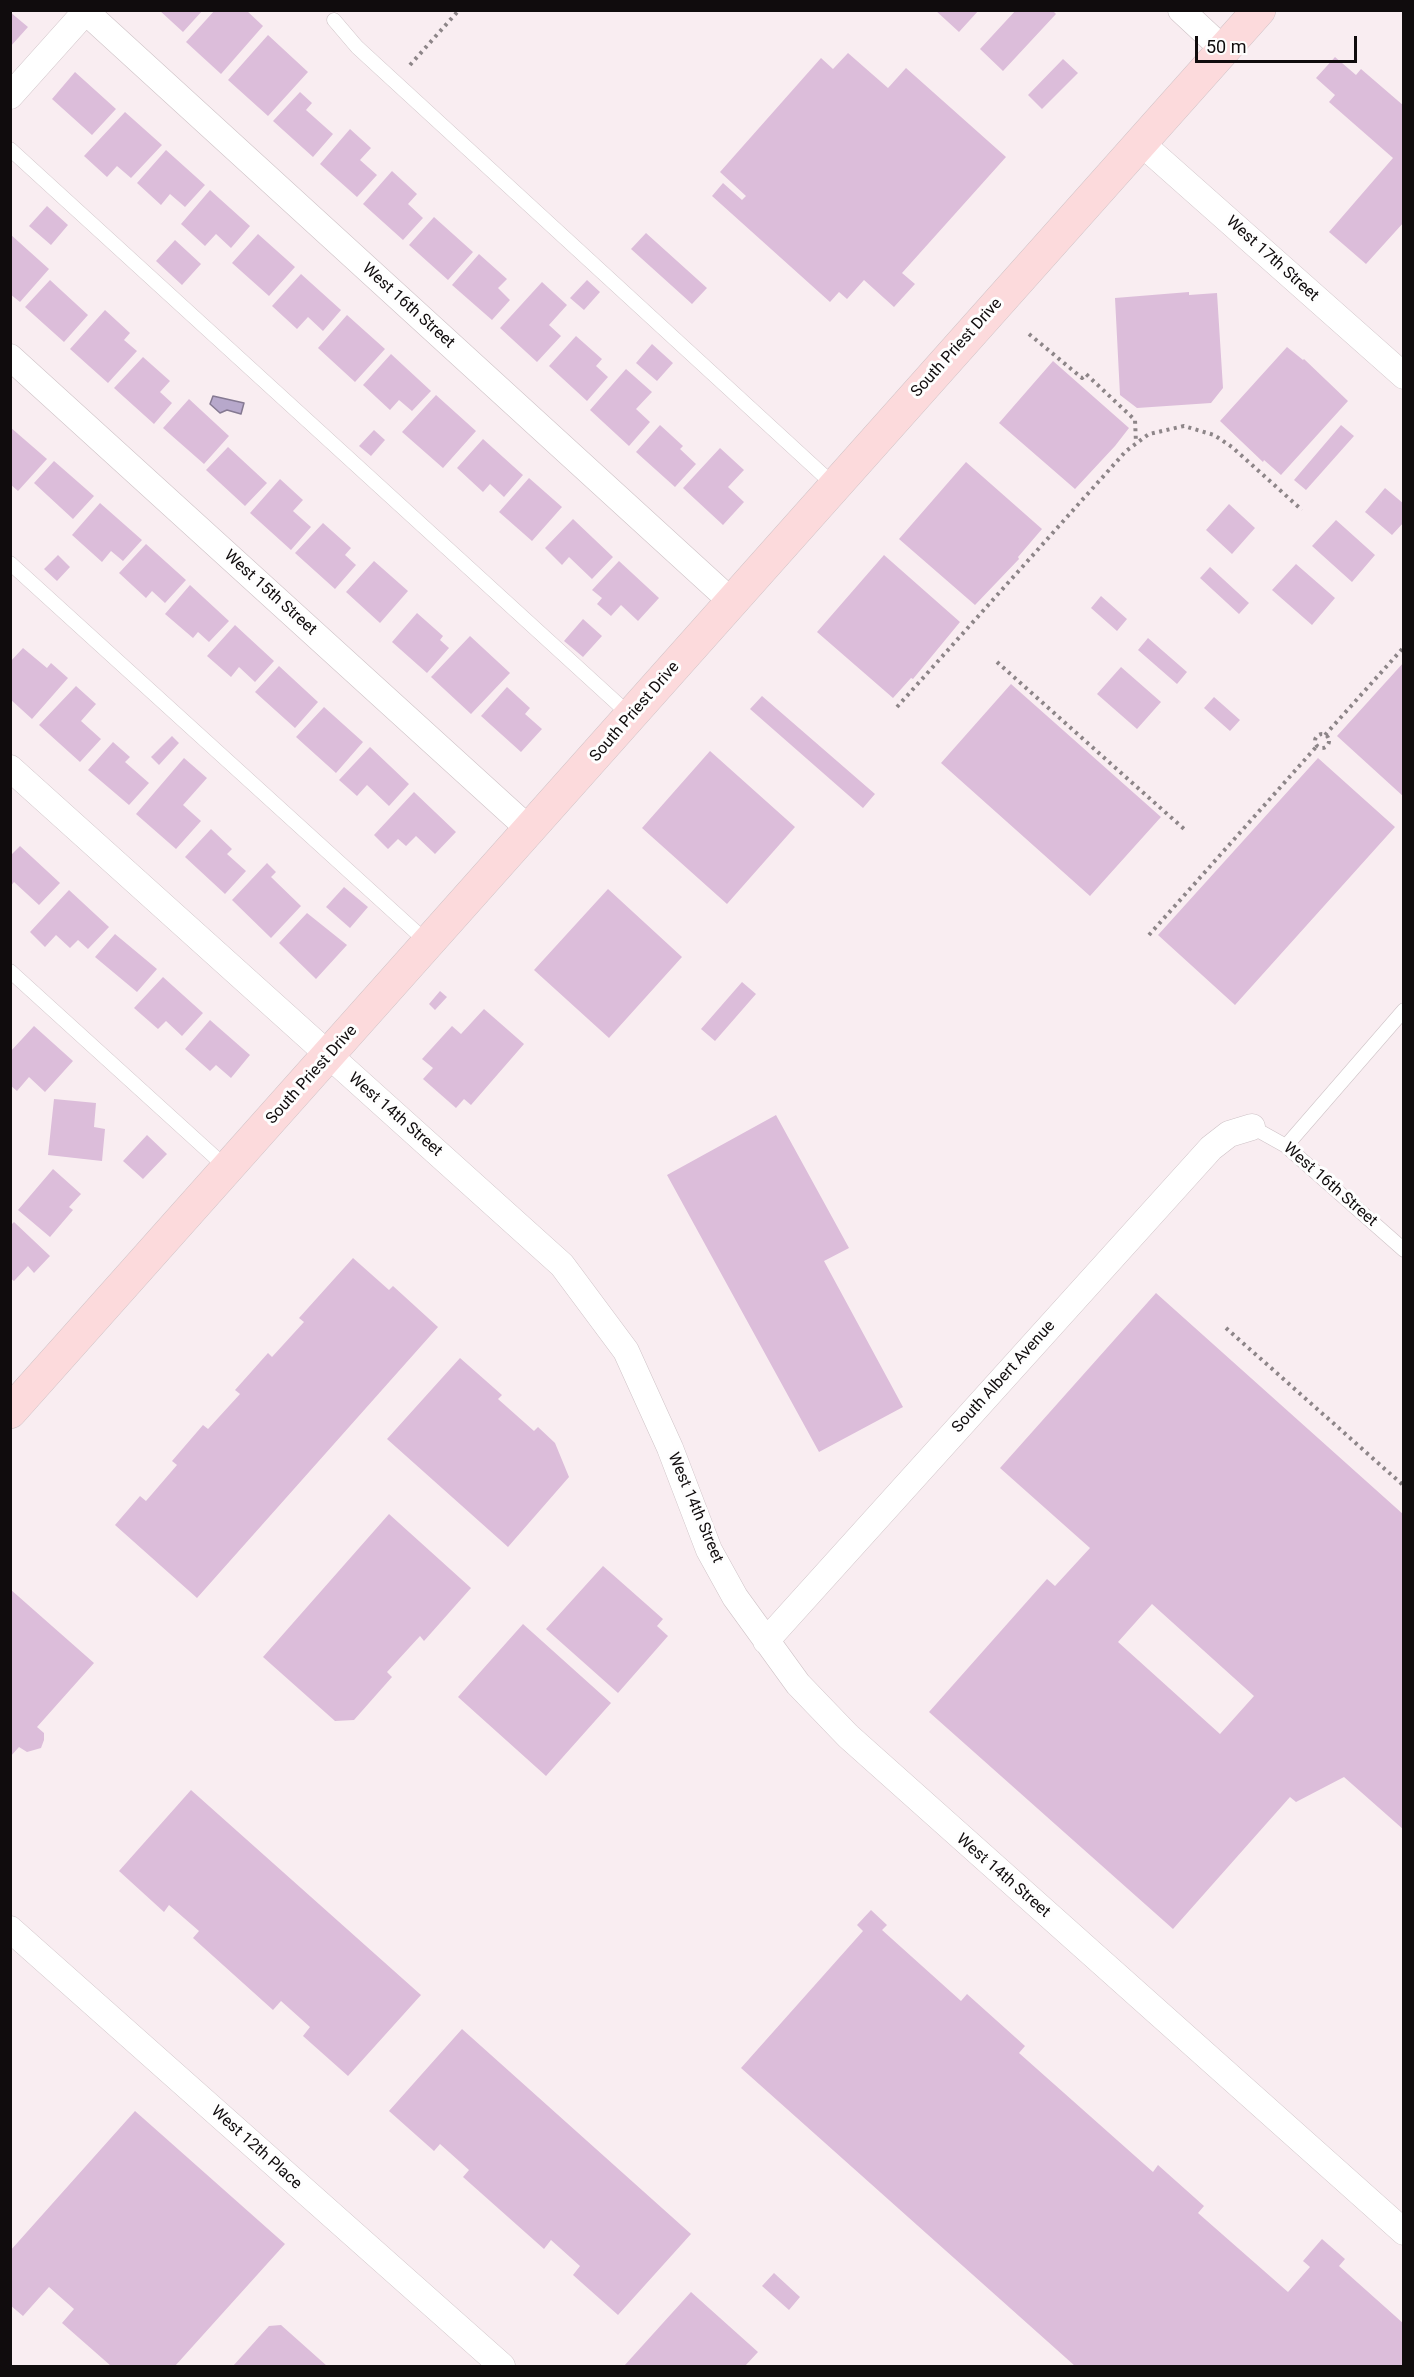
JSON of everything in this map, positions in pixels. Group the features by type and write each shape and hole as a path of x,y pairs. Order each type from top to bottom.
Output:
{"main road":[{"name":"South Priest Drive","path":"10,1412 1259,10"}],"street":[{"path":"1181,10 1224,50"},
{"path":"10,96 86,11"},
{"name":"West 16th Street","path":"86,11 732,602"},
{"name":"West 17th Street","path":"1140,142 1404,376"},
{"name":"West 15th Street","path":"10,357 530,830"},
{"name":"West 14th Street","path":"10,768 328,1056 514,1220 562,1265 582,1288 626,1351 670,1448 709,1550 735,1597 798,1684 848,1736 1404,2232"},
{"name":"South Albert Avenue","path":"766,1641 1211,1148 1229,1134 1252,1127"},
{"name":"West 12th Place","path":"10,1929 502,2367"}],"lane":[{"path":"334,20 366,55 835,486"},
{"path":"10,149 631,716"},
{"path":"10,563 429,944"},
{"path":"10,971 228,1169"},
{"path":"1286,1146 1404,1010"},
{"name":"West 16th Street","path":"1252,1127 1286,1146 1404,1250"}],"path":[{"path":"410,65 459,10"},
{"path":"1029,334 1082,378 1086,374 1134,420 1136,443"},
{"path":"897,707 1126,451 1149,434 1184,426 1214,435 1233,447 1302,510"},
{"path":"1317,746 1315,739 1317,735 1325,735 1404,647"},
{"path":"997,662 1184,829"},
{"path":"1317,746 1323,748 1327,745 1329,741 1325,735"},
{"path":"1149,934 1317,746"},
{"path":"1226,1328 1404,1486"}],"shaded area":[{"path":"213,396 244,403 241,414 227,410 220,413 210,404"}],"building":[{"path":"159,10 203,10 183,32"},
{"path":"215,10 246,10 263,26 221,74 186,42"},
{"path":"935,10 979,10 959,32"},
{"path":"1016,10 1052,10 1056,14 1003,71 980,49"},
{"path":"10,12 28,27 10,47"},
{"path":"268,35 308,72 268,116 228,80"},
{"path":"848,53 888,88 906,68 1006,157 902,273 915,284 894,307 864,280 847,299 839,292 830,302 712,196 723,183 742,200 746,196 720,172 821,58 833,69"},
{"path":"1335,57 1356,75 1361,69 1404,106 1404,222 1366,264 1329,232 1393,158 1329,102 1335,95 1316,78"},
{"path":"1063,59 1078,73 1042,109 1028,95"},
{"path":"75,72 116,109 92,135 52,99"},
{"path":"300,92 312,103 306,110 333,134 313,157 273,121"},
{"path":"125,112 162,145 131,178 117,166 107,177 84,156"},
{"path":"350,129 371,148 360,160 377,175 357,197 320,164"},
{"path":"166,150 205,185 185,207 170,194 161,205 137,183"},
{"path":"392,171 417,194 408,204 423,218 403,240 363,204"},
{"path":"210,190 250,226 231,248 216,234 205,246 181,224"},
{"path":"47,206 68,225 51,245 29,226"},
{"path":"434,217 473,252 448,280 409,245"},
{"path":"646,233 707,288 692,304 631,249"},
{"path":"10,234 49,269 20,302 10,294"},
{"path":"258,234 295,267 269,296 232,263"},
{"path":"175,240 201,264 182,285 156,261"},
{"path":"479,254 507,279 498,288 510,300 492,320 452,285"},
{"path":"301,274 341,310 323,331 308,317 297,329 272,306"},
{"path":"50,280 88,315 64,342 25,307"},
{"path":"587,280 600,292 584,310 570,298"},
{"path":"542,282 567,305 549,325 561,336 537,362 500,328"},
{"path":"1189,292 1189,295 1217,293 1223,388 1211,403 1137,408 1120,395 1115,298"},
{"path":"105,310 130,333 124,340 137,351 108,383 70,349"},
{"path":"347,315 385,349 355,382 318,348"},
{"path":"576,336 602,359 596,366 608,377 587,401 549,366"},
{"path":"652,344 673,363 657,381 636,363"},
{"path":"1287,347 1304,359 1348,401 1281,475 1264,460 1263,462 1220,421"},
{"path":"391,354 431,391 412,411 399,400 390,410 363,385"},
{"path":"143,357 170,381 160,392 172,403 154,424 114,388"},
{"path":"1053,361 1129,428 1075,489 999,423"},
{"path":"626,369 652,392 636,409 650,422 629,446 590,410"},
{"path":"436,395 476,431 443,468 402,432"},
{"path":"189,399 229,436 204,464 163,428"},
{"path":"660,425 683,446 680,449 696,464 675,487 636,452"},
{"path":"1341,425 1354,436 1306,490 1294,480"},
{"path":"10,427 47,459 18,491 10,484"},
{"path":"374,430 385,440 371,456 359,446"},
{"path":"483,439 523,475 504,497 490,484 483,492 457,468"},
{"path":"228,447 267,483 245,506 206,470"},
{"path":"720,448 744,470 728,487 744,502 723,525 683,488"},
{"path":"54,461 94,496 73,519 34,483"},
{"path":"966,462 1042,529 1018,557 1019,559 975,605 899,539"},
{"path":"529,478 562,507 532,541 499,512"},
{"path":"280,479 303,500 293,511 311,527 291,550 250,513"},
{"path":"1385,488 1404,504 1404,522 1392,535 1365,512"},
{"path":"100,503 142,540 123,561 111,551 102,562 72,535"},
{"path":"1229,504 1255,528 1232,554 1206,530"},
{"path":"573,519 613,557 592,579 569,557 562,565 545,548"},
{"path":"1336,520 1375,555 1352,582 1312,546"},
{"path":"323,523 351,548 345,555 356,565 335,589 295,553"},
{"path":"146,544 186,580 165,603 152,591 146,598 119,573"},
{"path":"58,555 70,567 57,581 44,569"},
{"path":"884,555 960,622 913,679 911,678 893,698 817,632"},
{"path":"374,561 408,591 380,623 346,592"},
{"path":"619,561 659,598 638,621 621,605 611,616 597,604 602,598 592,590"},
{"path":"1296,564 1335,598 1312,625 1272,590"},
{"path":"1210,567 1249,603 1239,614 1200,578"},
{"path":"190,585 229,621 209,642 198,632 193,638 165,614"},
{"path":"1101,596 1127,619 1117,631 1091,608"},
{"path":"417,613 443,636 440,640 449,648 427,673 392,642"},
{"path":"583,619 602,636 583,657 564,641"},
{"path":"235,625 274,661 255,682 239,667 231,677 207,656"},
{"path":"470,636 510,673 471,714 431,677"},
{"path":"1148,638 1187,672 1177,684 1138,650"},
{"path":"23,648 47,668 51,663 68,678 32,719 10,699 10,662"},
{"path":"1404,662 1404,797 1337,736"},
{"path":"279,666 318,702 295,728 255,692"},
{"path":"1121,667 1161,702 1137,729 1097,694"},
{"path":"1011,684 1161,817 1090,896 941,763"},
{"path":"76,686 96,704 81,721 101,739 80,762 39,725"},
{"path":"507,687 530,708 525,714 542,729 521,752 481,716"},
{"path":"762,696 875,794 863,808 750,709"},
{"path":"1214,697 1240,720 1230,731 1204,708"},
{"path":"324,707 363,742 336,773 296,737"},
{"path":"172,736 179,743 159,765 151,757"},
{"path":"113,742 130,757 125,762 149,783 129,805 88,770"},
{"path":"370,747 409,784 389,806 367,785 357,796 339,780"},
{"path":"710,751 795,827 727,904 642,828"},
{"path":"184,758 207,778 183,805 201,821 176,849 136,814"},
{"path":"1318,758 1395,827 1235,1005 1158,935"},
{"path":"414,792 456,832 435,854 416,836 406,846 398,839 388,849 374,835"},
{"path":"211,829 232,849 227,854 246,871 225,894 185,857"},
{"path":"20,846 60,883 39,905 14,882 10,887 10,856"},
{"path":"267,863 276,872 271,877 301,906 271,938 232,900"},
{"path":"344,887 368,907 350,928 326,907"},
{"path":"608,889 682,957 609,1038 534,970"},
{"path":"69,890 109,927 88,949 78,940 70,948 56,935 45,947 30,932"},
{"path":"307,913 347,945 316,979 279,943"},
{"path":"115,934 157,969 137,992 95,957"},
{"path":"163,977 203,1013 182,1036 166,1021 158,1029 134,1008"},
{"path":"742,982 756,994 715,1041 701,1029"},
{"path":"440,991 447,997 435,1010 429,1004"},
{"path":"484,1009 524,1044 471,1105 464,1099 456,1108 423,1079 433,1068 422,1059 452,1026 461,1034"},
{"path":"210,1020 250,1055 231,1078 216,1065 210,1071 185,1049"},
{"path":"34,1026 73,1061 45,1092 29,1077 17,1091 10,1085 10,1052"},
{"path":"54,1099 96,1103 94,1127 105,1129 102,1161 48,1155"},
{"path":"776,1115 849,1248 824,1261 903,1407 819,1452 667,1175"},
{"path":"147,1135 167,1154 143,1179 123,1161"},
{"path":"53,1169 81,1194 69,1207 73,1210 50,1237 18,1210"},
{"path":"14,1222 50,1256 34,1273 28,1266 14,1281 10,1278 10,1226"},
{"path":"353,1258 389,1290 393,1286 438,1327 197,1598 115,1525 140,1496 146,1501 177,1465 172,1461 203,1425 208,1429 240,1394 235,1390 268,1353 272,1357 304,1322 299,1318"},
{"path":"1156,1293 1404,1515 1404,1830 1344,1777 1296,1802 1290,1797 1173,1929 929,1712 1047,1579 1055,1586 1090,1548 1000,1468","holes":["1152,1604 1254,1696 1220,1734 1118,1642"]},
{"path":"460,1358 502,1395 498,1399 534,1431 538,1427 555,1443 569,1477 508,1547 387,1439"},
{"path":"389,1514 471,1588 424,1641 420,1636 387,1672 392,1677 354,1720 335,1721 263,1657"},
{"path":"603,1566 663,1619 657,1626 668,1636 618,1693 546,1629"},
{"path":"10,1589 94,1663 37,1727 44,1733 41,1748 27,1752 19,1747 10,1757"},
{"path":"523,1624 611,1703 546,1776 458,1697"},
{"path":"191,1790 421,1995 348,2076 303,2036 310,2027 281,2001 273,2010 193,1938 199,1931 169,1905 164,1912 119,1871"},
{"path":"871,1910 887,1925 882,1930 961,2001 967,1994 1025,2046 1019,2053 1153,2172 1158,2165 1204,2206 1198,2213 1288,2292 1310,2267 1303,2261 1322,2239 1345,2259 1339,2266 1404,2324 1404,2366 1075,2366 741,2068 863,1931 857,1925"},
{"path":"462,2029 691,2234 618,2315 573,2275 580,2266 551,2240 544,2249 463,2177 469,2170 440,2144 434,2151 389,2111"},
{"path":"135,2111 285,2244 175,2366 111,2366 62,2323 74,2309 49,2287 23,2316 10,2305 10,2251"},
{"path":"774,2273 800,2297 789,2310 762,2286"},
{"path":"691,2292 758,2352 745,2366 624,2366"},
{"path":"281,2325 327,2366 233,2366 269,2326"}]}
